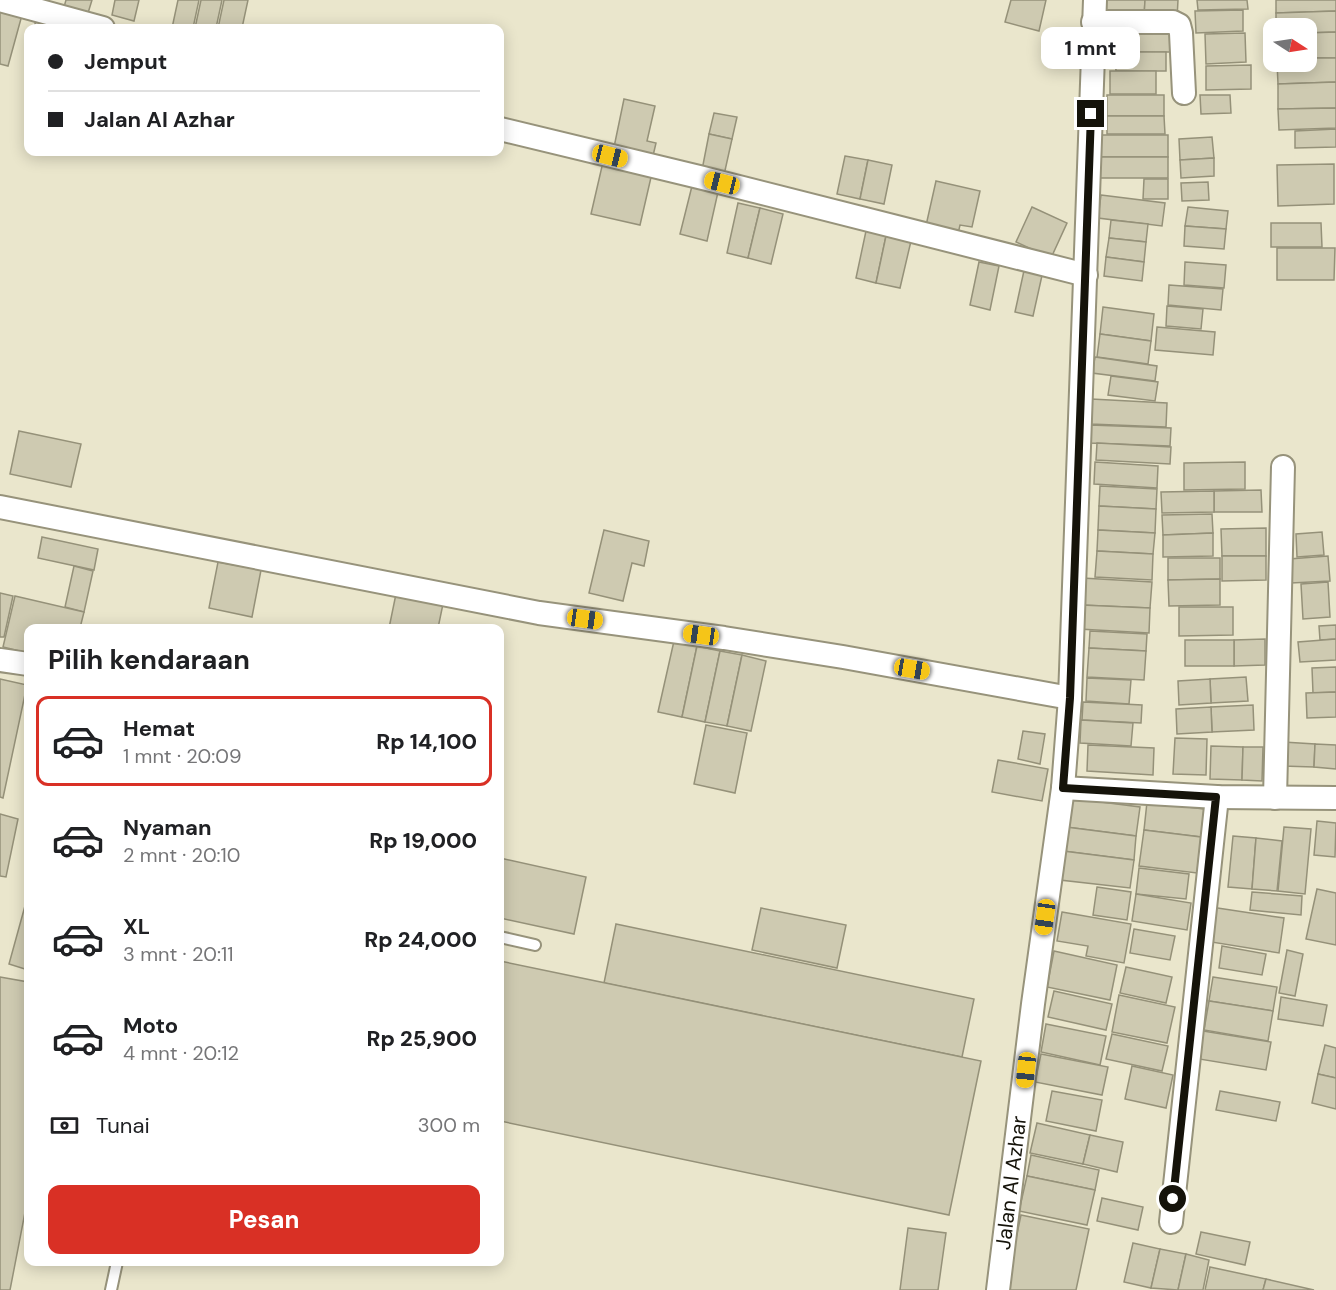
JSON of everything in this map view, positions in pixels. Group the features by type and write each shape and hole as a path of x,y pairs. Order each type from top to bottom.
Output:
{"street":[{"path":"0,0 88,24"},
{"path":"1094,11 1173,22 1179,25 1184,93"},
{"name":"Jalan Al Azhar","path":"998,1290 1033,1004 1063,788 1070,698 1094,11"},
{"path":"504,130 1086,275"},
{"path":"1275,798 1283,467"},
{"path":"0,507 539,613 822,654 1070,698"},
{"path":"0,660 24,663"},
{"path":"1063,788 1216,797 1336,798"},
{"path":"1171,1222 1216,797"}],"lane":[{"path":"504,938 535,945"},
{"path":"111,1290 116,1266"}],"building":[{"path":"66,0 92,0 88,13 64,7"},
{"path":"115,0 139,0 134,21 112,15"},
{"path":"178,0 199,0 194,24 173,24"},
{"path":"201,0 222,0 217,24 196,24"},
{"path":"224,0 248,0 243,24 219,24"},
{"path":"1011,0 1046,0 1039,31 1005,22"},
{"path":"1103,0 1145,0 1144,17 1102,16"},
{"path":"1145,0 1178,0 1177,19 1144,17"},
{"path":"1197,0 1247,0 1248,9 1198,10"},
{"path":"1276,0 1336,0 1336,11 1276,13"},
{"path":"0,9 22,15 8,66 0,64"},
{"path":"1243,10 1243,31 1196,33 1195,11"},
{"path":"1336,11 1336,32 1317,33 1317,18 1276,18 1276,13"},
{"path":"36,20 51,24 35,24"},
{"path":"1110,29 1172,29 1172,52 1110,52"},
{"path":"1336,32 1336,58 1317,58 1317,33"},
{"path":"1245,33 1246,62 1206,64 1205,34"},
{"path":"1115,52 1166,52 1166,71 1116,71"},
{"path":"1317,58 1336,58 1336,82 1278,84 1277,72 1317,72"},
{"path":"1251,65 1251,89 1206,90 1206,66"},
{"path":"1110,71 1156,71 1156,94 1110,94"},
{"path":"1336,82 1336,108 1278,109 1278,84"},
{"path":"1107,95 1164,95 1164,116 1107,116"},
{"path":"1200,95 1230,95 1231,113 1201,114"},
{"path":"624,99 655,106 647,141 656,143 652,160 613,152"},
{"path":"1336,108 1336,128 1279,130 1278,109"},
{"path":"714,113 737,117 732,139 709,134"},
{"path":"1107,116 1164,116 1165,134 1107,134"},
{"path":"1336,129 1336,147 1295,148 1295,131"},
{"path":"709,134 732,139 724,175 702,170"},
{"path":"1097,135 1168,135 1168,157 1097,157"},
{"path":"1212,137 1214,158 1180,160 1179,139"},
{"path":"845,156 868,160 860,199 837,194"},
{"path":"1097,157 1168,157 1168,178 1097,178"},
{"path":"1214,158 1214,176 1181,178 1180,160"},
{"path":"868,160 892,165 884,204 860,199"},
{"path":"603,162 652,173 640,225 591,214"},
{"path":"1334,164 1334,204 1278,206 1277,165"},
{"path":"1144,179 1168,179 1168,199 1143,199"},
{"path":"936,181 980,191 972,227 960,225 957,238 925,230"},
{"path":"1208,182 1209,200 1182,201 1181,183"},
{"path":"692,186 718,192 707,241 680,234"},
{"path":"1101,195 1165,203 1162,226 1098,218"},
{"path":"738,203 760,208 748,258 727,253"},
{"path":"1032,207 1067,223 1051,258 1016,242"},
{"path":"1188,207 1228,211 1226,229 1185,226"},
{"path":"760,208 783,214 771,264 748,258"},
{"path":"1111,220 1148,224 1146,242 1109,238"},
{"path":"1271,223 1321,223 1322,247 1271,247"},
{"path":"1185,226 1226,229 1224,249 1184,246"},
{"path":"866,231 886,236 876,283 856,278"},
{"path":"886,236 911,241 900,288 876,283"},
{"path":"1109,238 1146,242 1144,262 1106,257"},
{"path":"1277,248 1335,248 1334,280 1277,280"},
{"path":"1106,257 1144,262 1142,281 1104,276"},
{"path":"979,262 999,266 990,310 970,305"},
{"path":"1185,262 1226,265 1224,288 1184,285"},
{"path":"1025,266 1043,271 1033,316 1015,312"},
{"path":"1169,285 1223,289 1221,310 1168,305"},
{"path":"1167,306 1203,309 1201,329 1166,326"},
{"path":"1103,307 1154,314 1151,341 1100,334"},
{"path":"1157,327 1215,332 1213,355 1155,350"},
{"path":"1100,334 1151,341 1148,364 1097,357"},
{"path":"1095,357 1157,366 1155,381 1092,373"},
{"path":"1111,376 1158,382 1155,401 1108,395"},
{"path":"1091,399 1167,403 1166,427 1090,424"},
{"path":"1090,425 1171,428 1170,446 1089,443"},
{"path":"19,431 81,444 71,487 10,474"},
{"path":"1097,443 1171,447 1170,464 1096,460"},
{"path":"1095,462 1158,466 1157,488 1094,484"},
{"path":"1245,462 1245,489 1184,490 1184,463"},
{"path":"1100,486 1157,489 1156,509 1099,506"},
{"path":"1261,490 1262,512 1214,512 1214,491"},
{"path":"1214,491 1214,512 1162,513 1161,492"},
{"path":"1099,506 1156,509 1155,533 1098,530"},
{"path":"1212,514 1213,533 1163,535 1162,515"},
{"path":"1266,528 1266,556 1222,556 1221,529"},
{"path":"604,530 649,541 644,566 632,563 623,601 589,593"},
{"path":"1098,530 1155,533 1153,554 1097,551"},
{"path":"1322,532 1324,555 1297,557 1296,534"},
{"path":"1213,533 1213,556 1163,557 1163,535"},
{"path":"42,537 98,549 94,570 38,558"},
{"path":"1097,551 1153,554 1152,580 1095,577"},
{"path":"1222,556 1266,556 1266,580 1222,581"},
{"path":"1328,556 1330,581 1291,583 1289,559"},
{"path":"1168,558 1220,558 1220,579 1168,580"},
{"path":"218,562 261,570 252,617 209,608"},
{"path":"74,566 93,571 84,612 65,607"},
{"path":"1082,578 1152,582 1150,608 1081,605"},
{"path":"1220,579 1220,605 1169,606 1168,580"},
{"path":"1328,582 1330,617 1303,619 1301,584"},
{"path":"0,593 13,596 4,637 0,637"},
{"path":"396,594 443,604 439,624 390,624"},
{"path":"15,596 84,612 81,624 24,624 24,652 3,647"},
{"path":"1081,605 1150,608 1149,633 1079,629"},
{"path":"1179,607 1233,607 1233,635 1179,636"},
{"path":"1336,625 1336,639 1320,640 1319,626"},
{"path":"1090,631 1147,634 1146,651 1089,648"},
{"path":"1265,639 1265,665 1234,666 1234,640"},
{"path":"1336,639 1336,660 1300,662 1298,642"},
{"path":"1185,640 1234,640 1234,666 1185,666"},
{"path":"674,641 697,646 682,717 658,712"},
{"path":"697,646 720,651 705,722 682,717"},
{"path":"1089,648 1146,651 1144,680 1087,677"},
{"path":"720,651 742,655 727,726 705,722"},
{"path":"742,655 766,661 751,731 727,726"},
{"path":"1336,667 1336,692 1313,693 1312,668"},
{"path":"1246,677 1248,701 1211,703 1210,679"},
{"path":"1087,678 1131,680 1129,704 1086,701"},
{"path":"0,679 24,684 24,699 3,798 0,797"},
{"path":"1210,679 1211,703 1179,705 1178,681"},
{"path":"1336,692 1336,717 1307,718 1306,693"},
{"path":"1083,702 1142,705 1141,723 1082,720"},
{"path":"1253,705 1254,730 1212,732 1211,707"},
{"path":"1211,707 1212,732 1177,734 1176,709"},
{"path":"1081,720 1133,723 1131,746 1080,743"},
{"path":"706,725 747,733 735,793 694,784"},
{"path":"1023,731 1045,734 1040,764 1018,759"},
{"path":"1175,738 1207,739 1206,775 1173,774"},
{"path":"1283,742 1315,744 1314,767 1282,766"},
{"path":"1315,744 1336,745 1336,769 1314,767"},
{"path":"1088,745 1154,748 1153,775 1087,771"},
{"path":"1211,746 1243,747 1242,780 1210,779"},
{"path":"1243,747 1263,747 1262,781 1242,780"},
{"path":"998,760 1048,769 1042,801 992,792"},
{"path":"1070,798 1140,807 1136,836 1066,827"},
{"path":"1147,802 1204,809 1201,837 1144,830"},
{"path":"0,814 18,819 6,877 0,876"},
{"path":"1317,821 1336,823 1335,857 1314,855"},
{"path":"1066,827 1136,836 1134,860 1063,851"},
{"path":"1284,827 1311,829 1305,894 1278,891"},
{"path":"1144,830 1201,837 1197,873 1139,866"},
{"path":"1233,836 1256,838 1252,889 1228,887"},
{"path":"1256,838 1282,841 1277,891 1252,889"},
{"path":"1063,851 1134,860 1130,888 1060,880"},
{"path":"504,859 586,877 574,934 504,919"},
{"path":"1139,868 1189,874 1186,899 1136,894"},
{"path":"1097,887 1131,892 1127,920 1093,915"},
{"path":"1317,889 1336,893 1336,945 1306,939"},
{"path":"1252,892 1302,896 1301,915 1250,910"},
{"path":"1136,894 1191,903 1187,930 1132,921"},
{"path":"1211,907 1284,918 1279,953 1205,941"},
{"path":"761,908 846,925 837,968 752,950"},
{"path":"24,910 24,969 9,964"},
{"path":"1062,912 1131,924 1124,963 1086,956 1088,946 1057,941"},
{"path":"616,924 974,999 962,1057 604,983"},
{"path":"1134,929 1175,936 1170,960 1130,953"},
{"path":"1222,946 1266,954 1262,975 1219,968"},
{"path":"1287,950 1303,954 1295,996 1279,993"},
{"path":"1054,951 1117,965 1110,1000 1047,987"},
{"path":"504,962 981,1061 949,1215 504,1122"},
{"path":"1126,967 1172,977 1166,1003 1120,993"},
{"path":"0,977 24,981 24,1218 10,1290 0,1290"},
{"path":"1213,977 1277,987 1273,1011 1209,1001"},
{"path":"1054,991 1112,1004 1106,1030 1048,1017"},
{"path":"1119,995 1175,1007 1167,1043 1112,1032"},
{"path":"1281,997 1327,1005 1323,1026 1278,1019"},
{"path":"1209,1001 1273,1011 1268,1041 1204,1030"},
{"path":"1046,1024 1106,1036 1100,1065 1041,1052"},
{"path":"1197,1030 1271,1042 1266,1070 1193,1058"},
{"path":"1112,1034 1168,1046 1162,1071 1106,1059"},
{"path":"1325,1045 1336,1048 1336,1078 1318,1074"},
{"path":"1041,1054 1108,1067 1102,1095 1035,1082"},
{"path":"1132,1066 1173,1075 1166,1108 1125,1099"},
{"path":"1318,1074 1336,1078 1336,1109 1312,1103"},
{"path":"1052,1091 1102,1100 1096,1131 1046,1121"},
{"path":"1220,1091 1280,1102 1276,1121 1216,1110"},
{"path":"1037,1123 1090,1135 1083,1164 1030,1153"},
{"path":"1090,1135 1123,1142 1117,1172 1083,1164"},
{"path":"1031,1155 1099,1170 1095,1190 1027,1176"},
{"path":"1027,1176 1095,1190 1087,1225 1019,1211"},
{"path":"1102,1198 1143,1207 1138,1230 1097,1221"},
{"path":"1021,1215 1089,1229 1076,1290 1005,1290"},
{"path":"908,1228 946,1233 938,1290 900,1290"},
{"path":"1201,1232 1250,1242 1245,1265 1196,1254"},
{"path":"1133,1243 1160,1249 1151,1288 1124,1282"},
{"path":"1160,1249 1186,1254 1178,1290 1151,1288"},
{"path":"1186,1254 1209,1260 1203,1290 1178,1290"},
{"path":"1210,1267 1266,1279 1263,1290 1205,1290"},
{"path":"1266,1279 1314,1290 1263,1290"}],"route":[{"path":"1091,114 1070,698 1063,788 1216,797 1173,1199"}]}
